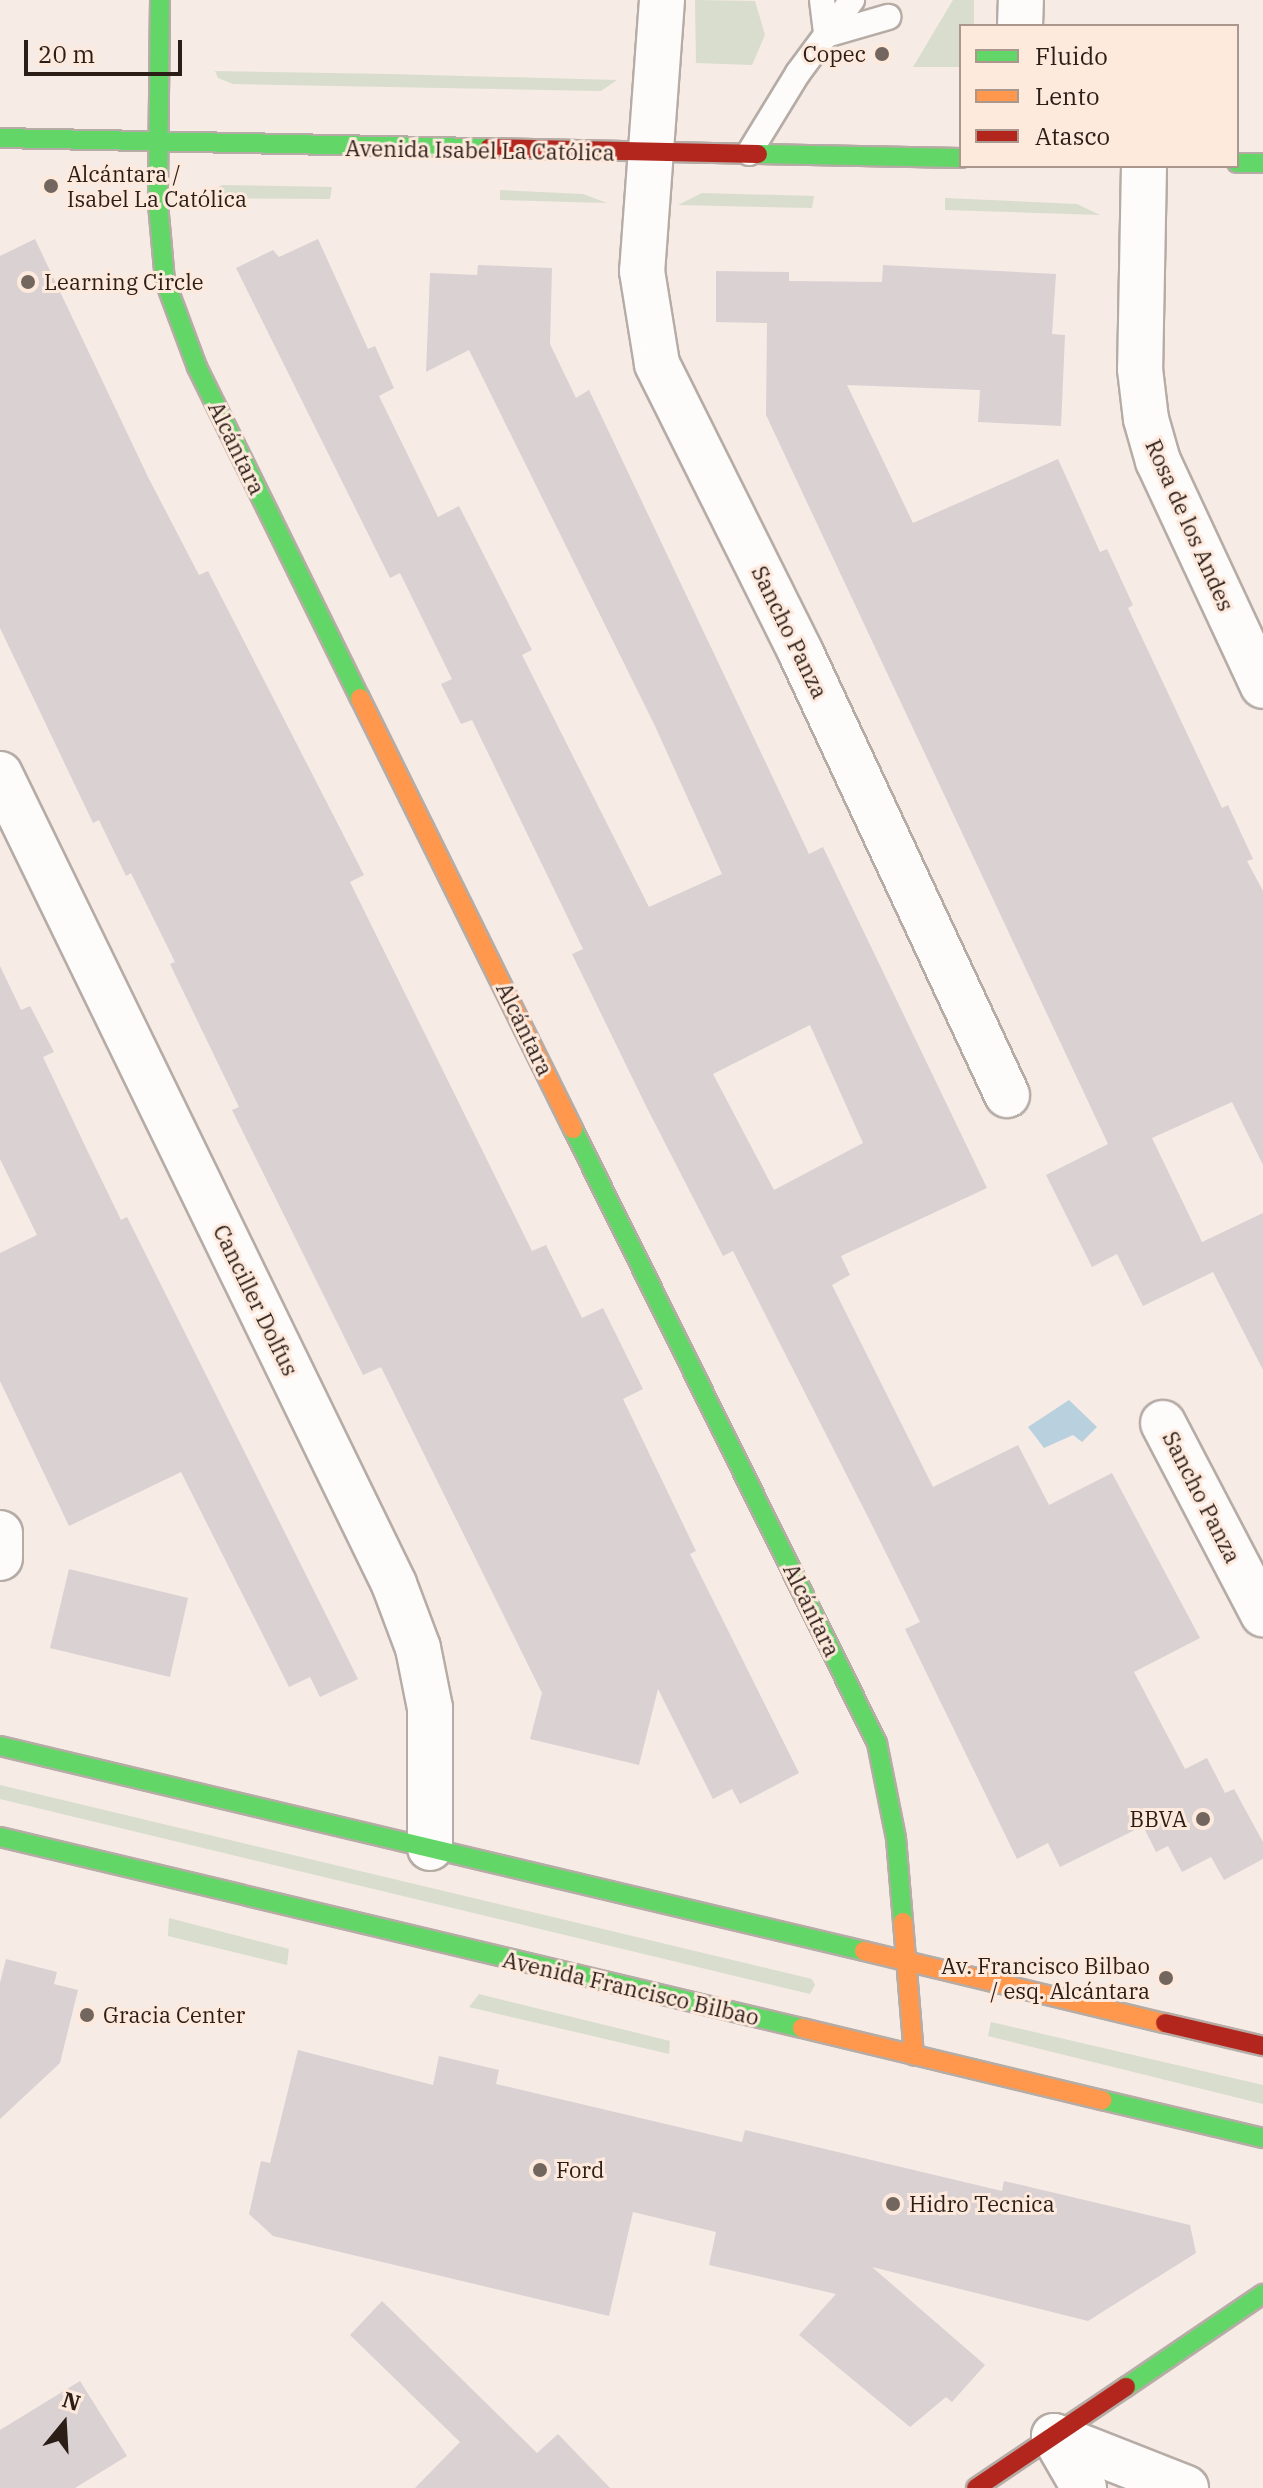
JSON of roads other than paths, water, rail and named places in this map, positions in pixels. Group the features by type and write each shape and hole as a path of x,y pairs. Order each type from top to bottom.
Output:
{"main road":[{"name":"Alcántara","path":"160,0 158,143 165,281 197,367 877,1743 890,1793 908,1963 914,2056"},
{"name":"Avenida Isabel La Católica","path":"0,138 648,154 959,158"},
{"path":"1239,163 1263,163"},
{"path":"0,1746 1263,2046"},
{"name":"Avenida Francisco Bilbao","path":"0,1837 1263,2138"},
{"path":"976,2488 1263,2294"}],"street":[{"name":"Sancho Panza","path":"662,0 648,154 642,271 657,364 800,651 1007,1095"},
{"path":"1020,24 1021,0"},
{"name":"Rosa de los Andes","path":"1144,168 1140,369 1146,419 1158,461 1263,686"},
{"name":"Canciller Dolfus","path":"0,774 394,1584 418,1648 430,1708 430,1848"},
{"name":"Sancho Panza","path":"1163,1423 1263,1614"},
{"path":"0,1533 0,1558"},
{"path":"1054,2436 1084,2488"},
{"path":"1054,2436 1186,2488"}],"lane":[{"path":"822,0 826,35"},
{"path":"749,153 852,0"},
{"path":"826,35 888,17"}],"water":[{"path":"1069,1400 1097,1427 1082,1442 1073,1435 1044,1448 1028,1427"}],"place":[{"name":"Copec","path":"882,54"},
{"name":"Alcántara / Isabel La Católica","path":"51,186"},
{"name":"Learning Circle","path":"28,282"},
{"name":"BBVA","path":"1203,1819"},
{"name":"Av. Francisco Bilbao / esq. Alcántara","path":"1166,1978"},
{"name":"Gracia Center","path":"87,2015"},
{"name":"Ford","path":"540,2170"},
{"name":"Hidro Tecnica","path":"893,2204"}]}
